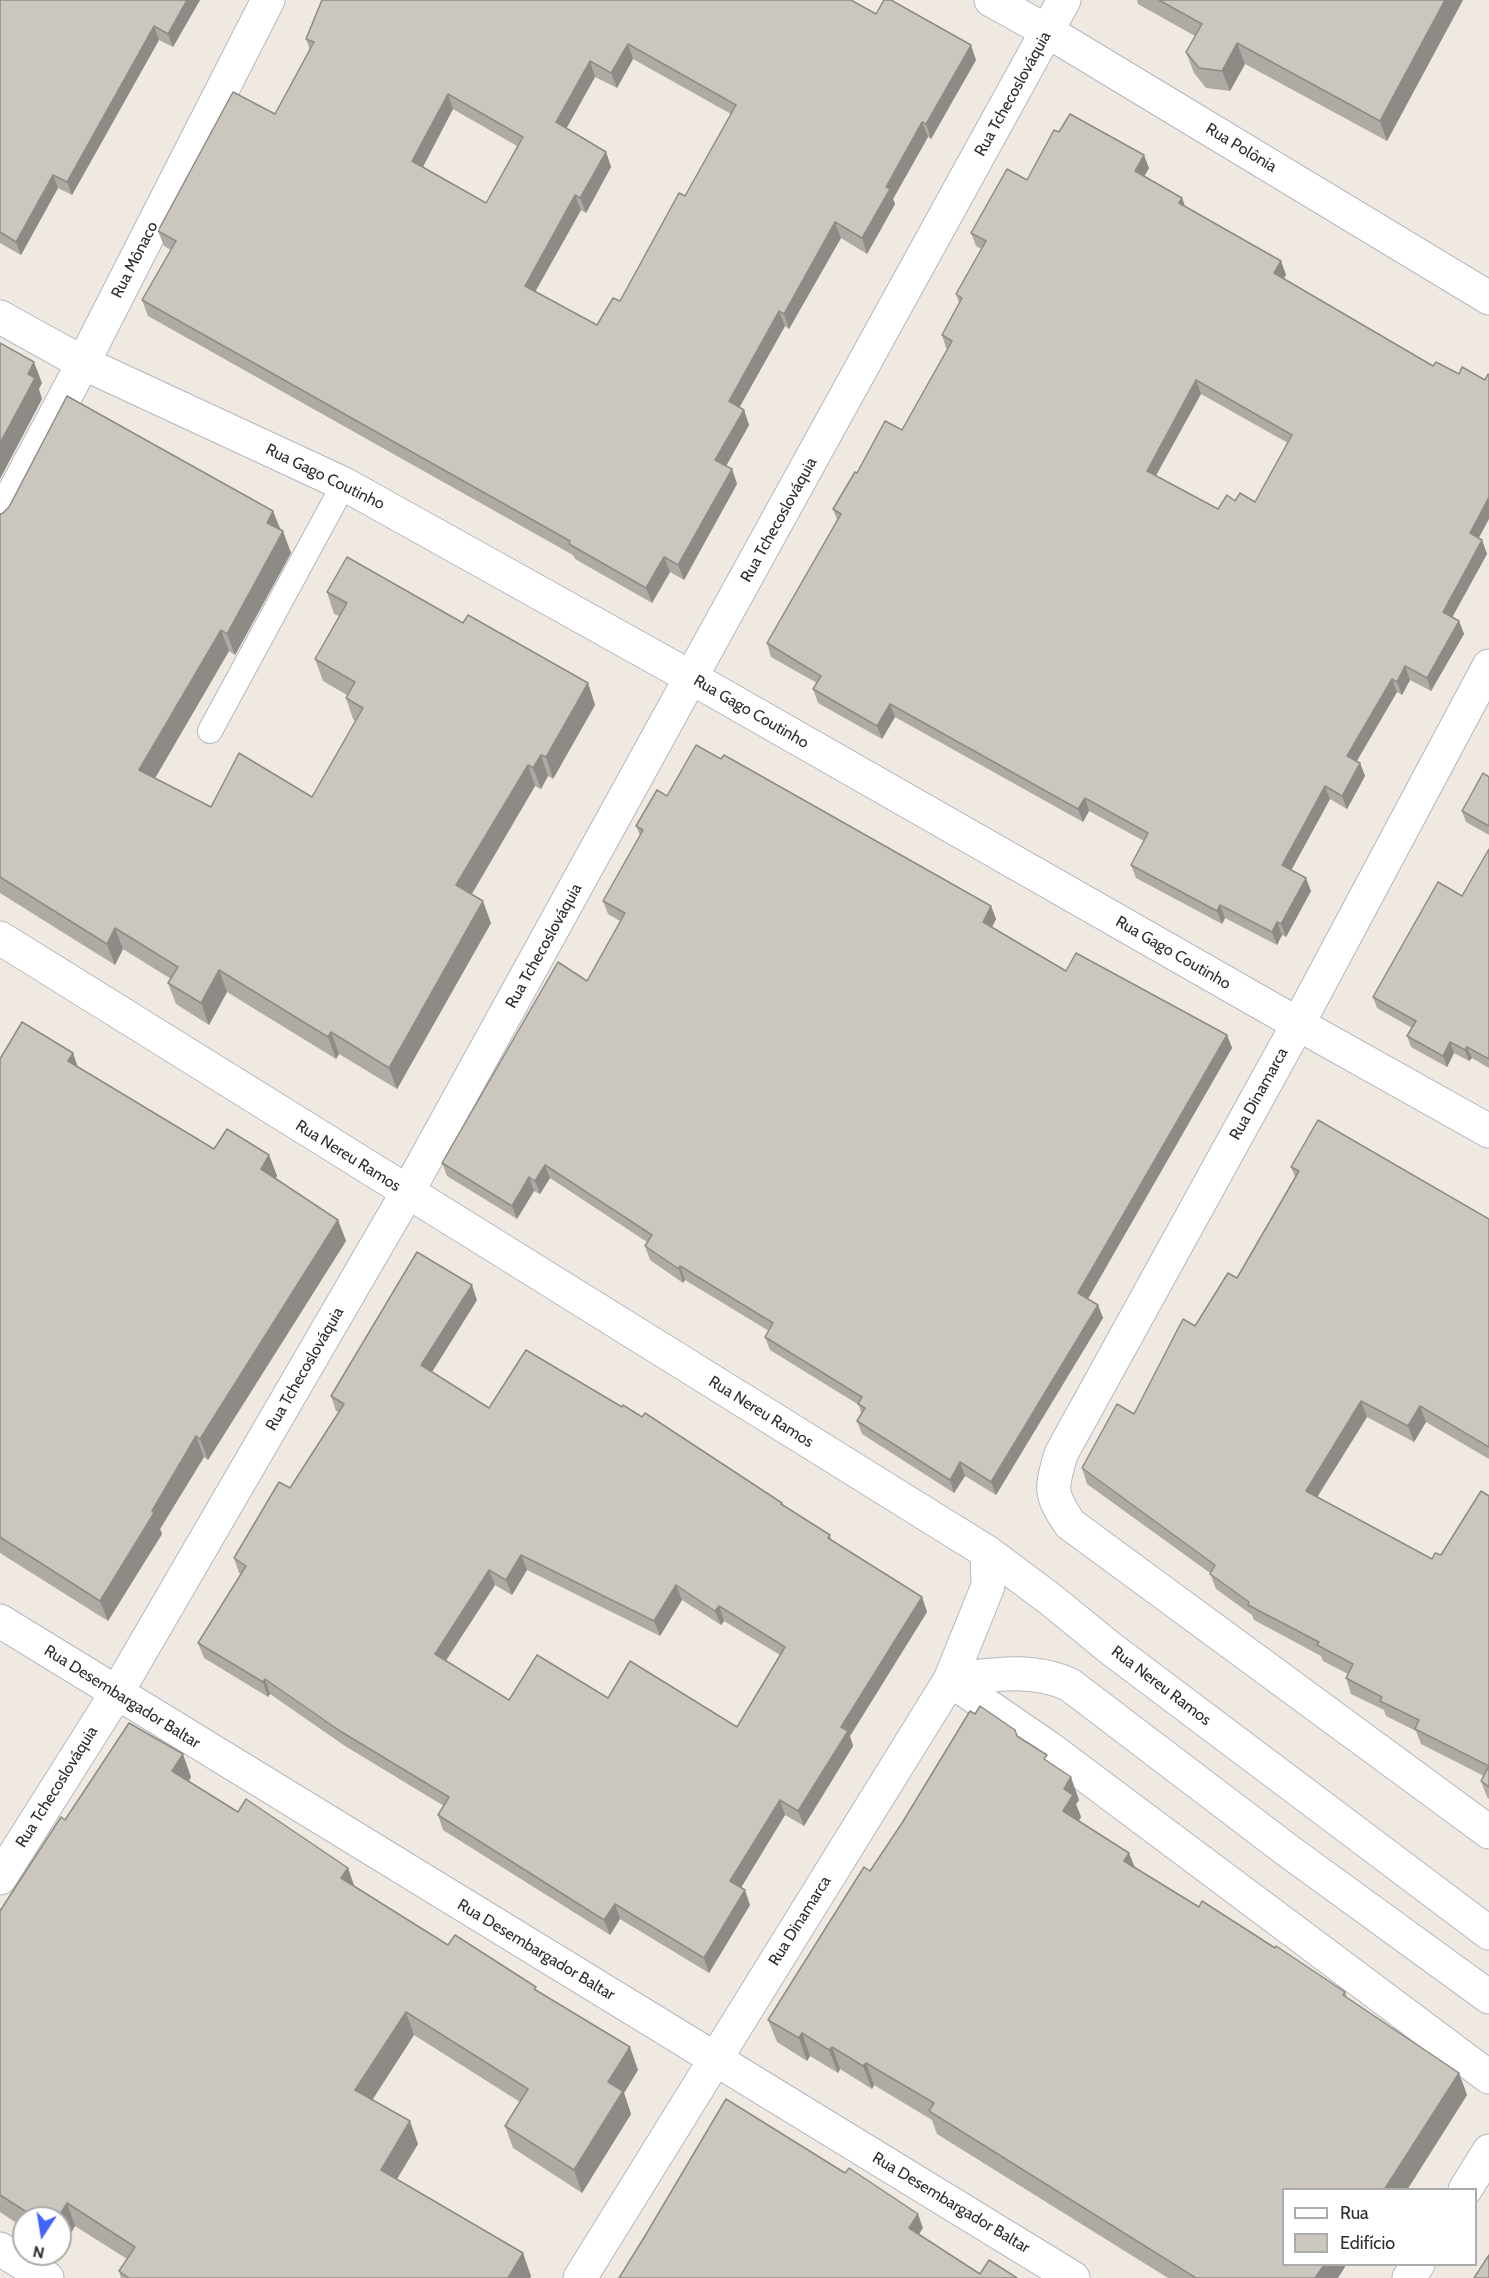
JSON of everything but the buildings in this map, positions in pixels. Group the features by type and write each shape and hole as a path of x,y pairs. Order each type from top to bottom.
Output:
{"street":[{"name":"Rua Mônaco","path":"0,519 83,363 268,0"},
{"name":"Rua Polônia","path":"991,0 1047,31 1489,298"},
{"name":"Rua Tchecoslováquia","path":"0,1878 116,1694 407,1193 1064,0"},
{"name":"Rua Gago Coutinho","path":"0,317 83,363 344,484 692,678 1489,1131"},
{"name":"Rua Dinamarca","path":"1489,666 1298,1024 1060,1454 1053,1482 1056,1502 1070,1524 1489,1832"},
{"name":"Rua Nereu Ramos","path":"0,938 987,1552 1110,1648 1489,1933"},
{"name":"Rua Dinamarca","path":"580,2278 950,1680 988,1586 987,1552"},
{"name":"Rua Desembargador Baltar","path":"0,1621 1073,2278"},
{"path":"950,1680 1016,1672 1058,1679 1083,1695 1287,1850 1489,1997"},
{"path":"950,1680 1049,1748 1489,2077"},
{"path":"1466,2188 1489,2151"},
{"path":"0,2249 47,2278"}],"lane":[{"path":"210,731 344,484"}]}
